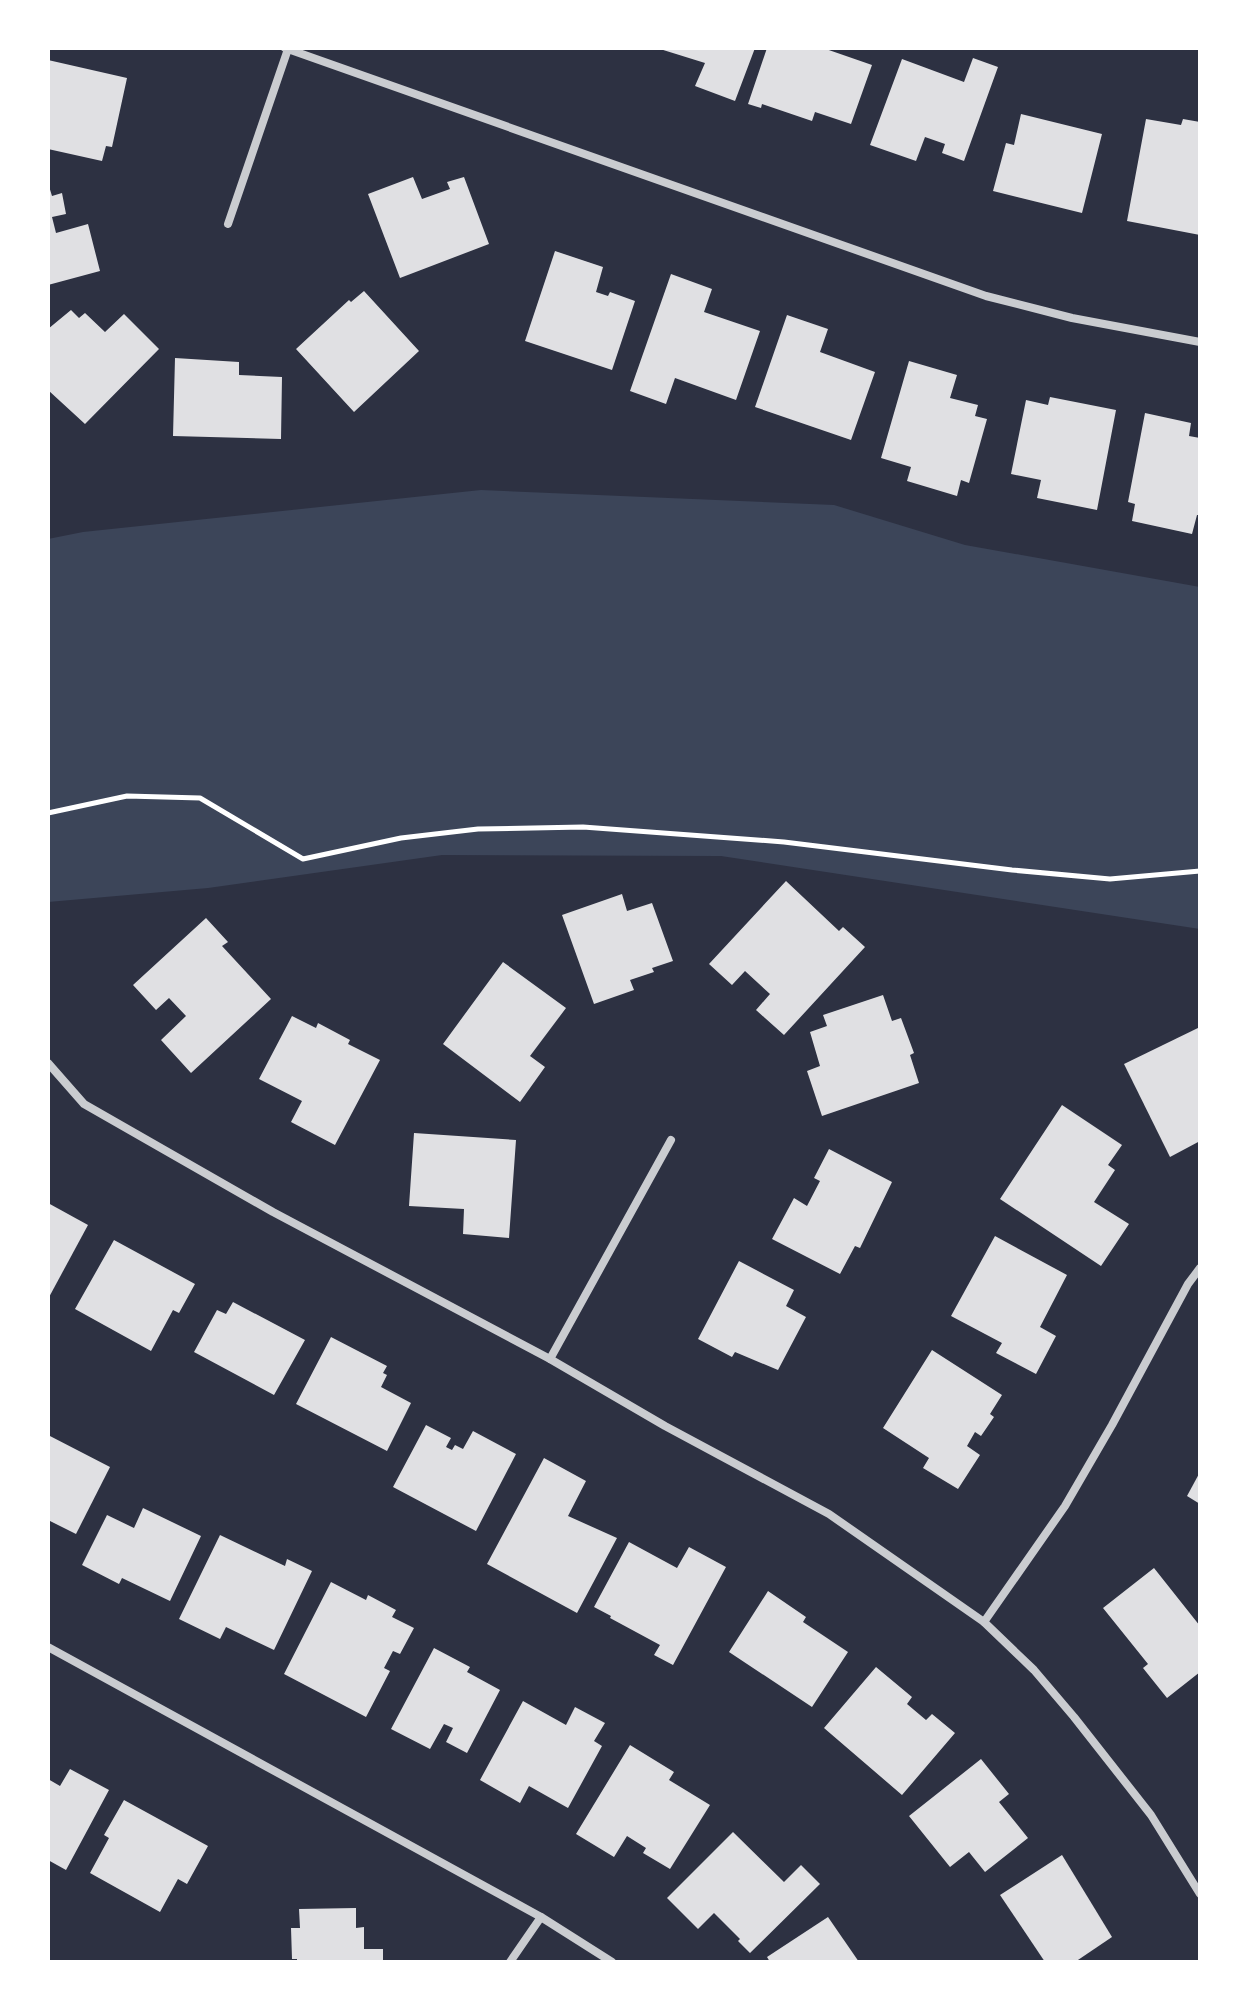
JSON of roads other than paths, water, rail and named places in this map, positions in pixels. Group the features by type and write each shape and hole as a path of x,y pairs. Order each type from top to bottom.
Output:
{"street":[{"path":"228,224 286,49 986,296 1072,318 1200,342"},
{"path":"48,1063 84,1104 273,1212 550,1359 665,1426 829,1514 984,1622 1034,1670 1074,1717 1151,1815 1200,1894"},
{"path":"550,1359 671,1140"},
{"path":"984,1622 1065,1506 1188,1284 1200,1268"},
{"path":"48,1647 541,1917 612,1962"},
{"path":"510,1962 541,1917"}]}
